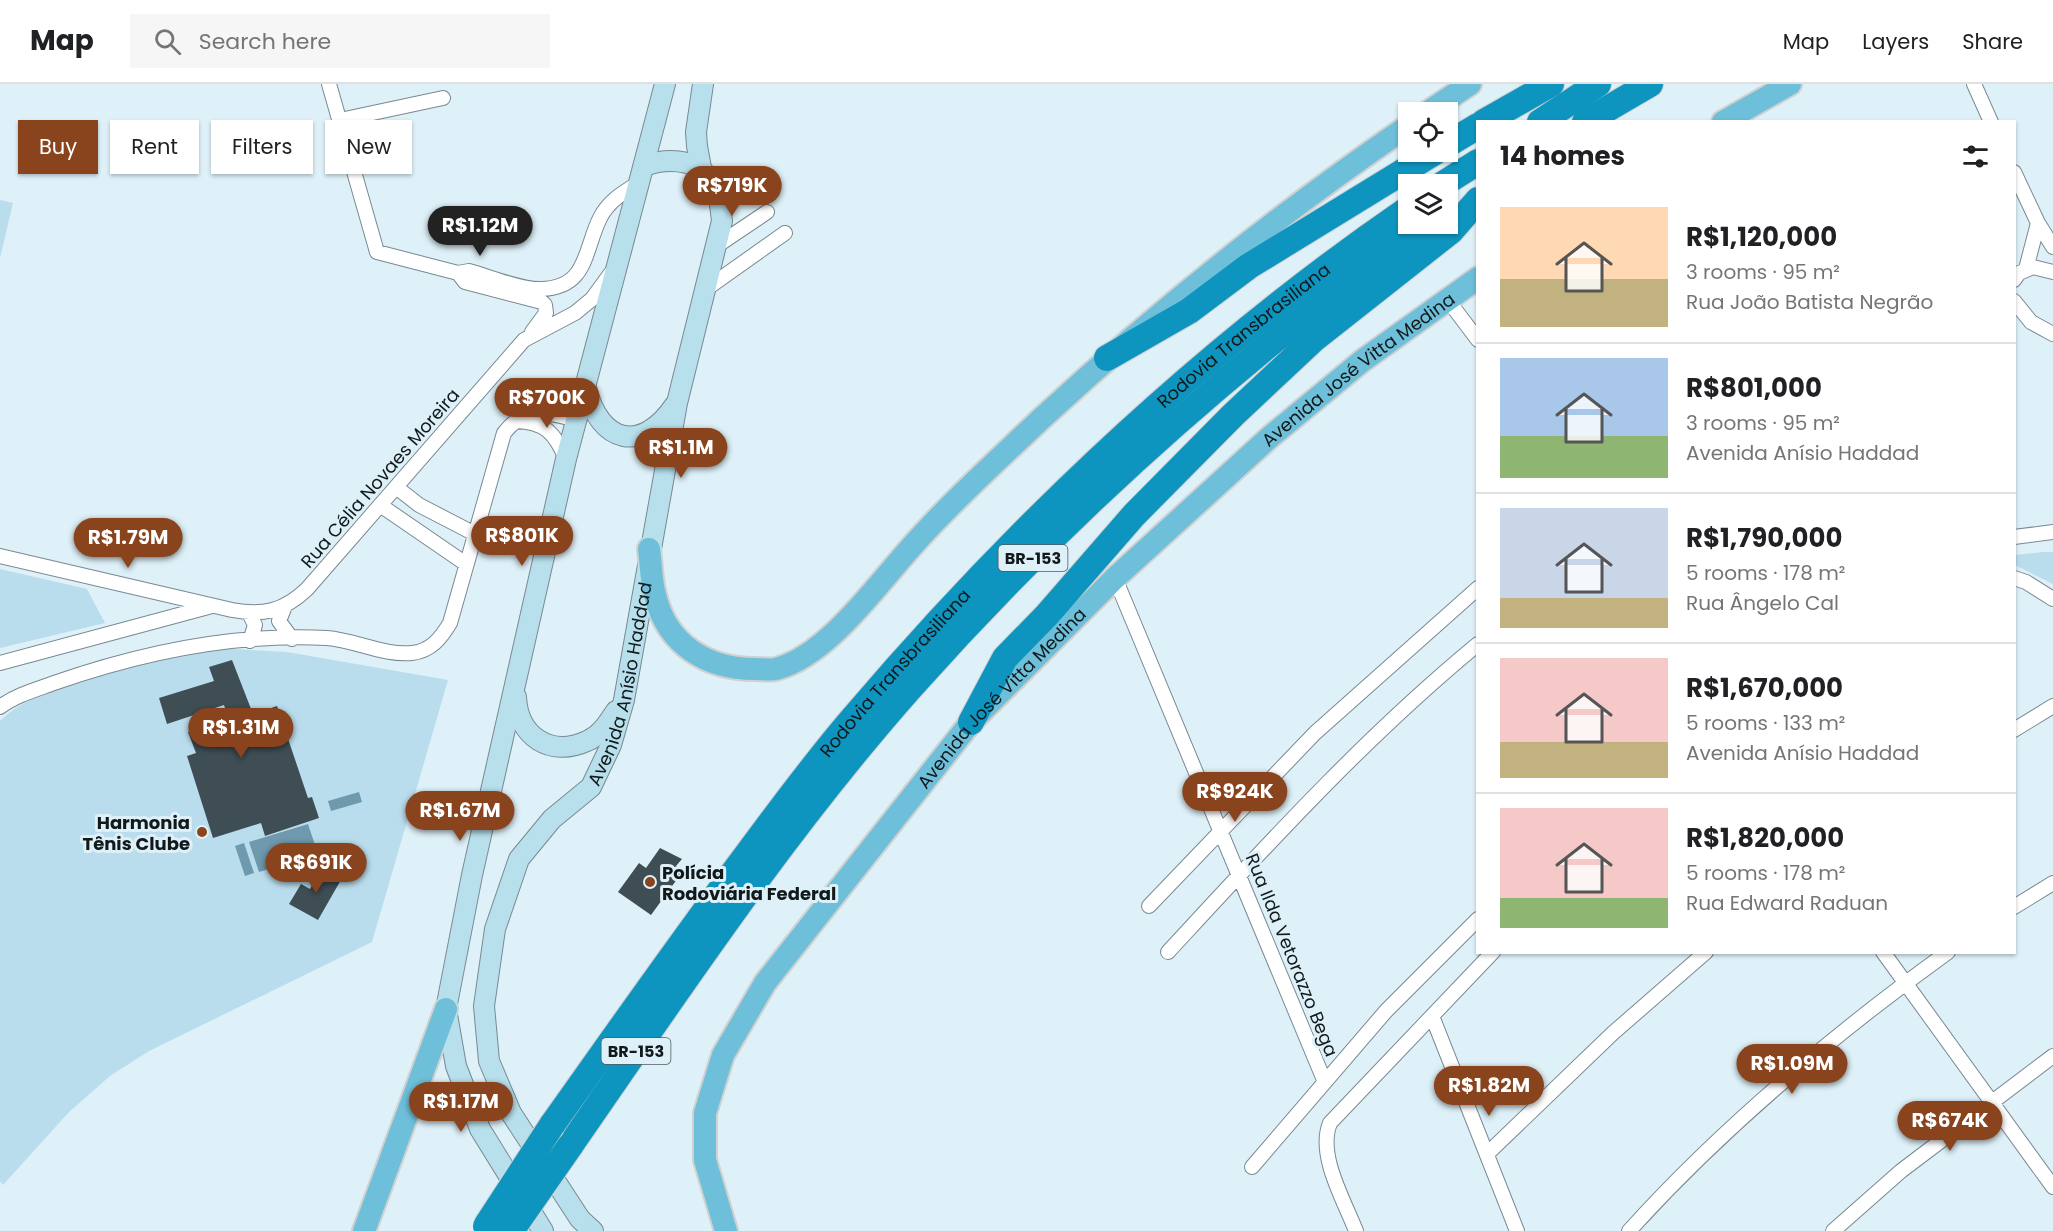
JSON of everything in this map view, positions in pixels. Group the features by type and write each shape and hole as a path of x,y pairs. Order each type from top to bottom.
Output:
{"highway":[{"path":"1488,120 1551,84"},
{"path":"1543,120 1598,84"},
{"path":"1588,120 1650,84"},
{"path":"1458,138 1476,127"},
{"path":"1107,358 1189,311 1250,266 1419,162"},
{"path":"1458,175 1476,163"},
{"path":"1458,202 1476,190"},
{"path":"971,722 1005,658 1047,615 1134,515 1233,415 1314,339 1451,231 1476,202"},
{"name":"Rodovia Transbrasiliana","path":"493,1229 552,1125 676,949 804,777 854,716 984,573 1088,469 1168,397 1325,267 1398,215"},
{"name":"Rodovia Transbrasiliana","path":"493,1229 570,1146 703,955 806,816 911,688 1030,561 1152,445 1320,303 1413,234"}],"main road":[{"path":"364,1231 446,1009 472,875 566,459 586,388 614,269 665,84"},
{"name":"Avenida Anísio Haddad","path":"593,1231 580,1219 511,1113 489,1061 484,1005 495,929 519,859 552,819 591,787 611,745 624,700 676,403 722,221 721,208 714,185 701,168 696,132 703,84"},
{"path":"1443,102 1470,84"},
{"path":"1727,120 1790,84"},
{"path":"649,549 655,597 668,625 688,649 708,662 733,669 776,669 803,656 824,641 928,528 1107,358 1241,247 1398,133"},
{"path":"640,175 672,161 684,161 701,168"},
{"name":"Avenida José Vitta Medina","path":"726,1231 705,1160 705,1113 723,1054 765,983 971,722 1115,578 1270,437 1362,361 1476,279"},
{"path":"586,388 598,419 608,431"},
{"path":"577,420 622,436 644,435 659,425 676,403"},
{"path":"515,683 517,715 528,735 545,743 566,746 587,741 604,729 624,700"},
{"path":"446,1009 456,1066 480,1130 543,1231"}],"street":[{"path":"329,84 340,120 443,99"},
{"path":"1974,84 1990,120"},
{"path":"355,174 377,252 458,273 465,282 500,285 538,295 578,275 605,211 640,175"},
{"path":"2016,176 2038,223 2053,247"},
{"path":"715,247 767,212"},
{"path":"2016,279 2026,269 2038,223"},
{"path":"706,290 785,233"},
{"path":"2026,269 2041,267 2053,272"},
{"name":"Rua Célia Novaes Moreira","path":"524,340 574,313 592,299 614,269"},
{"name":"Rua Célia Novaes Moreira","path":"249,613 268,612 285,606 307,589 546,313 545,305 538,295"},
{"path":"1447,299 1476,337"},
{"path":"2016,303 2031,322 2053,334"},
{"path":"2016,321 2031,322"},
{"path":"0,705 64,680 127,661 208,644 328,638 412,653 426,649 439,641 450,623 504,434 514,420 528,414 540,412 577,420"},
{"path":"514,420 531,422 552,432 566,459"},
{"path":"396,487 419,505 475,534"},
{"path":"380,505 466,564"},
{"path":"2016,537 2053,532"},
{"path":"0,556 249,613 255,625 250,641"},
{"name":"Rua Ilda Vetorazzo Bega","path":"1115,578 1324,1080"},
{"path":"2016,579 2026,582 2053,599"},
{"path":"1149,906 1221,829 1364,687 1476,590"},
{"path":"0,663 214,605"},
{"path":"285,606 279,621 292,639"},
{"path":"1168,952 1327,782 1419,694 1476,646"},
{"path":"2016,729 2053,706"},
{"path":"2016,906 2053,883"},
{"path":"1252,1167 1324,1080 1386,1011 1476,921"},
{"path":"1356,1231 1326,1154 1325,1138 1330,1123 1490,954"},
{"path":"1487,1154 1613,1033 1704,954"},
{"path":"1884,954 2053,1187"},
{"path":"1629,1231 1684,1174 1767,1096 1905,983 1945,954"},
{"path":"1432,1016 1517,1231"},
{"path":"1833,1231 1901,1171 2053,1056"}],"shaded area":[{"path":"0,200 13,203 0,258"},
{"path":"2053,552 2053,584 2016,566 2016,555"},
{"path":"0,569 87,589 105,623 0,648"},
{"name":"Harmonia Tênis Clube","path":"216,648 287,652 448,680 372,942 149,1051 110,1076 69,1112 3,1185 0,1181 0,721 44,692 72,681 162,657"},
{"path":"359,792 362,802 331,811 328,801"},
{"path":"308,824 318,854 259,872 249,842"},
{"path":"244,843 254,873 245,876 235,846"}],"building":[{"path":"232,660 253,714 277,706 308,798 312,797 319,818 265,836 261,823 213,838 187,756 196,753 188,732 228,718 224,705 167,724 159,698 214,681 209,667"},
{"name":"Polícia Rodoviária Federal","path":"660,848 682,859 676,866 683,871 651,915 618,892 639,863 646,868"},
{"path":"322,867 342,878 318,920 289,904 301,884 310,889"}],"place":[{"name":"Harmonia Tênis Clube","path":"202,832"},
{"name":"Polícia Rodoviária Federal","path":"650,882"}]}
